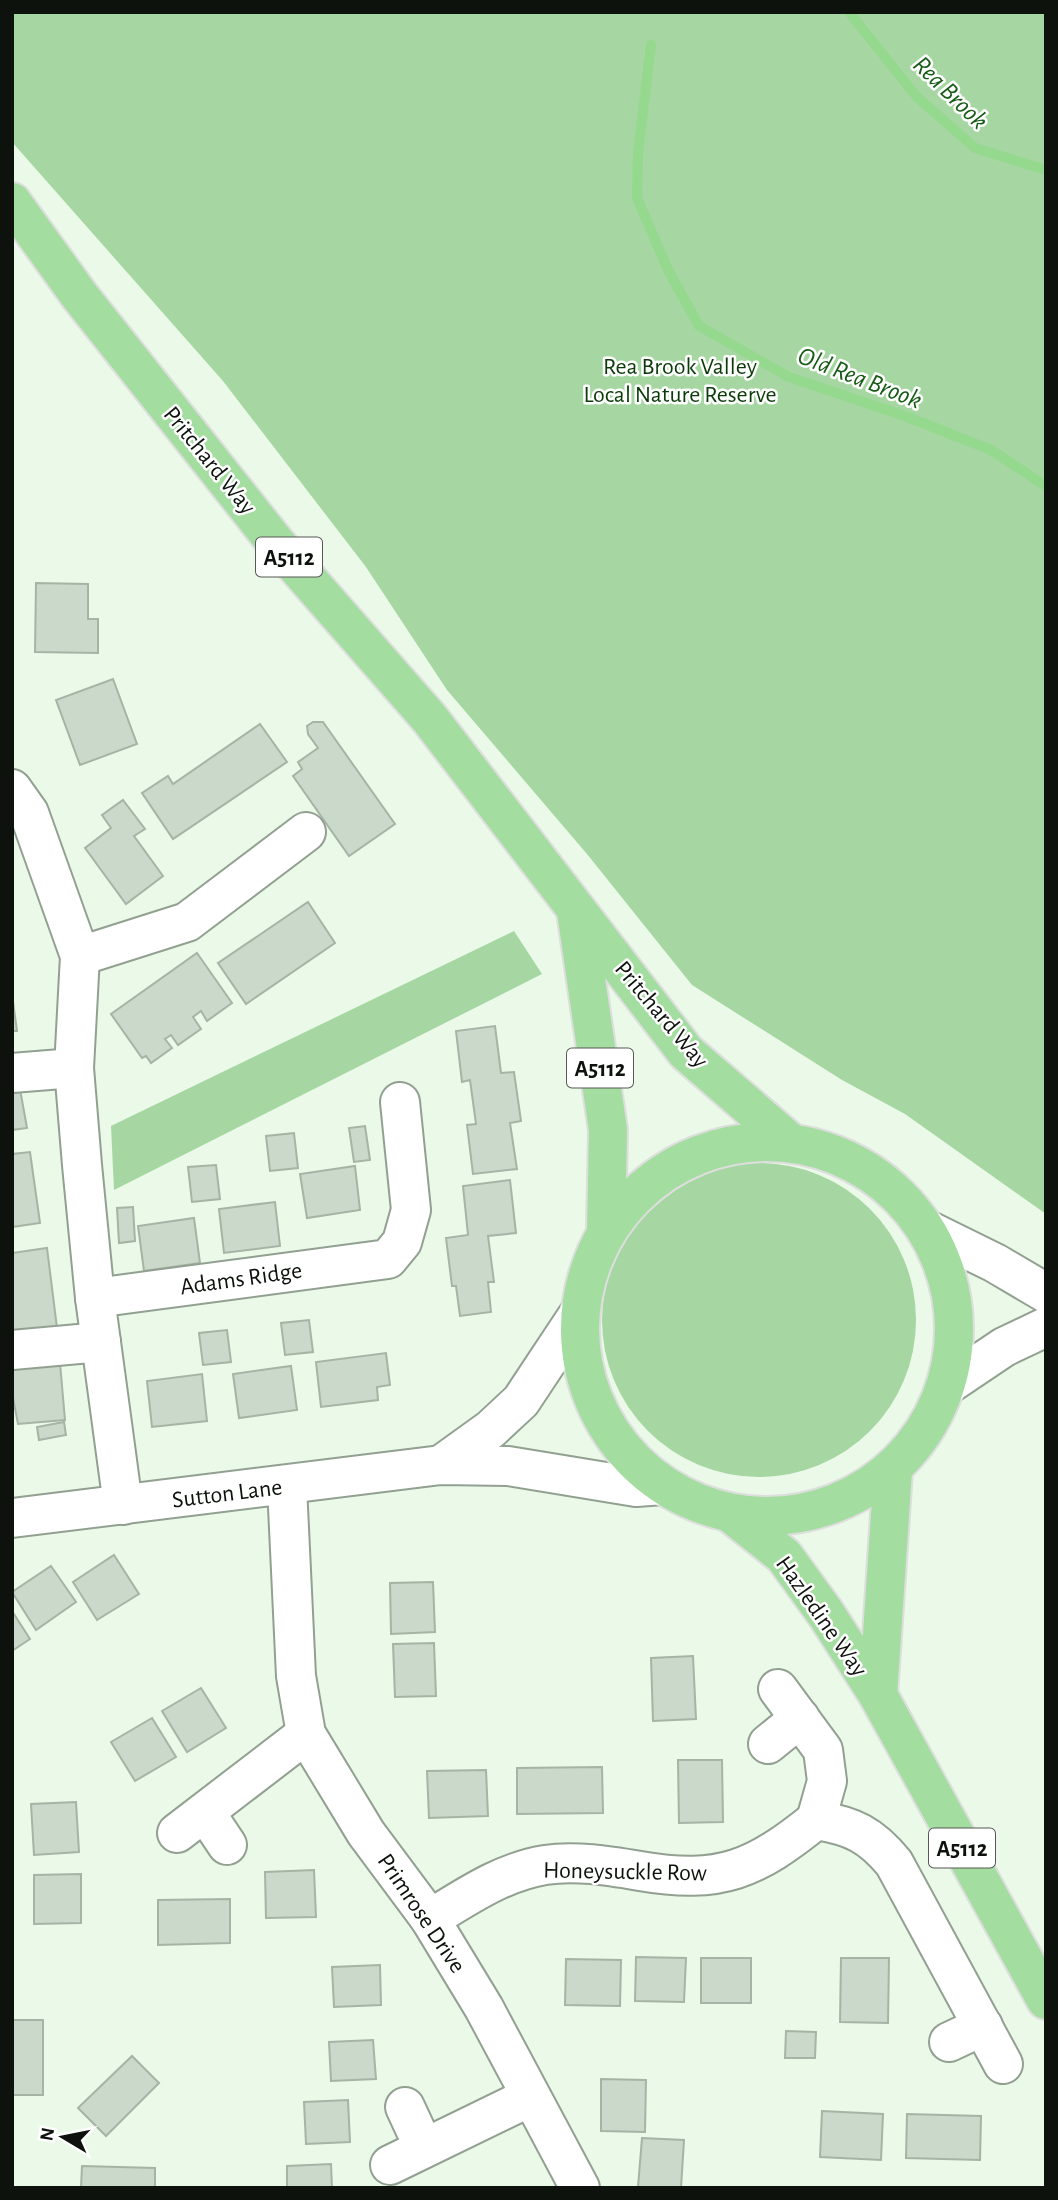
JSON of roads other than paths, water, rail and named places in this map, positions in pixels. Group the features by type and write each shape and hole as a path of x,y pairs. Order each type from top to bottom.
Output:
{"main road":[{"name":"Pritchard Way","path":"12,202 79,295 275,542 430,719 687,1052 790,1142"},
{"name":"Pritchard Way","path":"575,905 608,1130 607,1232"},
{"path":"743,1142 790,1142 835,1153 876,1175 910,1206 928,1230 948,1279 954,1314 953,1350 946,1386 925,1429 892,1470 845,1500 788,1516 730,1513 677,1494 663,1485 632,1460 607,1428 590,1391 581,1352 580,1312 589,1271 607,1232 642,1189 690,1158 743,1142"},
{"name":"Hazledine Way","path":"878,1695 892,1470"},
{"name":"Hazledine Way","path":"730,1513 784,1556 878,1695 1046,2000"}],"street":[{"path":"12,789 29,813 80,956 74,1068 95,1298 123,1505"},
{"path":"80,956 187,922 306,832"},
{"path":"12,1073 74,1068"},
{"name":"Adams Ridge","path":"95,1298 388,1259 402,1242 411,1210 400,1102"},
{"path":"928,1230 995,1263 1046,1293"},
{"name":"Sutton Lane","path":"441,1465 491,1429 522,1401 580,1312"},
{"path":"946,1386 1004,1347 1046,1327"},
{"path":"12,1350 101,1342"},
{"name":"Sutton Lane","path":"12,1518 441,1465 508,1466 636,1487 663,1485"},
{"name":"Primrose Drive","path":"287,1486 296,1676 306,1734 366,1833 430,1919 484,2008 580,2188"},
{"path":"768,1744 789,1704 823,1751 827,1781 816,1820 845,1825 877,1842 894,1863 966,2034 1003,2064"},
{"path":"227,1845 191,1822 306,1734"},
{"name":"Honeysuckle Row","path":"430,1919 491,1881 545,1865 606,1866 659,1875 705,1877 752,1865 780,1850 816,1820"},
{"path":"390,2165 530,2096"},
{"path":"405,2107 424,2148"}],"waterway":[{"name":"Rea Brook","path":"849,12 916,96 975,148 1046,170"},
{"name":"Old Rea Brook","path":"651,45 638,153 637,198 668,270 699,326 789,377 905,416 991,450 1046,486"}],"park label":[{"name":"Rea Brook Valley Local Nature Reserve","path":"680,380"}]}
